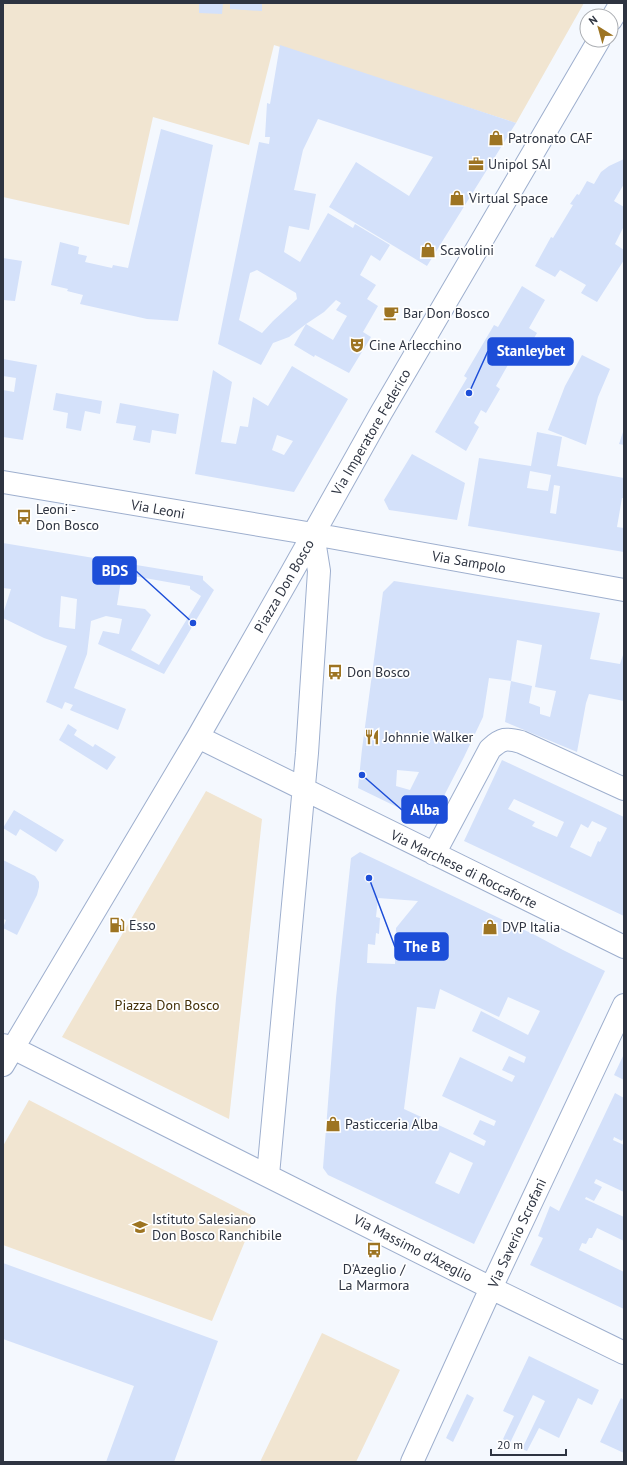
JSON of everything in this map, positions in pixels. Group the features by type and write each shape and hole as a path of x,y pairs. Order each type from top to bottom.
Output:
{"street":[{"name":"Via Imperatore Federico","path":"313,534 381,413 594,48"},
{"name":"Via Leoni","path":"3,482 313,534"},
{"name":"Via Sampolo","path":"313,534 624,590"},
{"name":"Piazza Don Bosco","path":"313,534 320,572 305,791 268,1175 6,1052 198,737 313,534"},
{"path":"198,737 305,791"},
{"path":"434,854 490,749 503,740 511,739 521,742 624,789"},
{"name":"Via Marchese di Roccaforte","path":"305,791 624,947"},
{"name":"Via Saverio Scrofani","path":"412,1462 491,1288 624,1005"},
{"name":"Via Massimo d'Azeglio","path":"268,1175 491,1288 624,1353"}],"green space":[{"path":"3,3 584,3 581,8 579,8 579,12 516,123 274,45 249,145 153,117 129,225 3,197"},
{"name":"Piazza Don Bosco","path":"206,791 262,819 229,1119 62,1037"},
{"path":"29,1100 255,1217 212,1321 3,1245 3,1146"},
{"path":"322,1333 400,1370 356,1462 260,1462"}],"building":[{"path":"199,3 223,3 222,14 199,13"},
{"path":"230,3 262,3 262,11 230,9"},
{"path":"280,45 516,123 427,266 329,207 356,162 409,196 433,157 318,119 303,150 294,190 316,194 309,230 289,226 284,252 300,262 328,213 353,228 355,224 390,245 380,261 371,255 360,275 376,285 367,299 378,306 363,332 371,337 349,373 315,355 314,357 294,345 306,324 289,337 273,343 261,365 218,344 259,142 269,144 270,137 265,137 267,103 270,104","holes":["257,270 296,293 297,299 262,333 239,320 250,273","336,300 341,303 336,310 347,316 333,340 306,324 324,312"]},
{"path":"161,129 213,145 178,321 147,319 80,304 83,295 67,291 68,289 51,285 60,242 79,247 78,254 87,256 85,262 112,268 113,265 128,268"},
{"path":"624,159 624,184 614,201 624,207 624,226 615,244 624,250 624,260 597,302 581,293 586,285 560,270 555,277 535,266 551,237 553,238 573,205 570,204 577,194 579,195 587,181 594,184 601,172 609,166"},
{"path":"3,258 22,261 15,301 3,300"},
{"path":"522,286 545,300 529,328 537,333 530,345 522,340 496,386 500,389 486,413 481,410 474,423 479,427 466,451 435,432 467,378 464,376 494,325 498,327"},
{"path":"582,355 610,369 598,397 586,445 548,430 565,386"},
{"path":"3,359 37,365 23,440 3,437 3,390 14,392 16,378 3,376"},
{"path":"292,366 348,399 294,492 195,474 213,370 232,382 221,442 236,444 240,426 248,427 253,397 268,406","holes":["277,435 293,441 284,455 272,450"]},
{"path":"56,393 102,401 100,414 85,411 81,431 66,428 68,413 53,410"},
{"path":"120,403 179,414 176,434 152,430 150,443 133,440 136,426 116,423"},
{"path":"624,429 624,445 619,444"},
{"path":"537,432 562,437 557,466 624,478 624,498 622,498 617,527 624,528 624,552 468,526 479,458 531,466","holes":["530,471 551,475 548,491 527,488","554,485 560,486 556,514 550,513"]},
{"path":"412,454 465,483 457,520 389,510 384,500"},
{"path":"3,543 203,576 203,580 214,590 164,674 98,644 103,631 119,634 122,619 106,616 91,621 87,654 74,688 126,709 118,730 70,710 73,705 65,702 62,709 46,702 67,646 44,638 3,618 11,589 3,588","holes":["122,574 190,586 190,589 201,596 159,665 131,650 151,615 145,609 117,605","61,596 77,599 75,629 59,627"]},
{"path":"394,581 600,613 590,659 620,664 624,652 624,701 589,694 577,752 505,722 511,681 489,678 483,717 430,823 358,788 383,592","holes":["517,640 542,645 535,687 556,691 550,717 540,714 540,707 529,703 532,686 511,681","397,770 419,772 410,790 396,786"]},
{"path":"68,724 77,730 74,735 93,747 95,744 116,757 107,770 59,740"},
{"path":"502,760 624,817 624,916 464,841","holes":["514,799 564,822 557,837 532,826 535,822 508,809","592,821 607,828 600,842 598,841 591,857 570,847 581,824 588,828"]},
{"path":"14,810 64,840 56,852 20,829 16,836 3,828"},
{"path":"360,852 535,935 605,971 474,1244 328,1175 323,1168 336,998 351,858","holes":["378,898 418,901 396,928 395,964 367,963 368,944 375,945 376,933 379,934 380,918 376,917","440,989 499,1017 508,997 540,1011 528,1035 481,1011 472,1031 526,1057 524,1063 509,1056 502,1070 515,1076 512,1082 460,1057 442,1096 496,1121 494,1126 480,1120 473,1134 486,1141 484,1146 404,1109 417,1007 435,1009","450,1152 473,1163 459,1194 435,1183"]},
{"path":"3,860 35,876 39,882 37,895 17,935 3,928 6,920 3,919"},
{"path":"624,1054 624,1080 614,1075"},
{"path":"615,1093 624,1098 624,1137 622,1141 614,1137 613,1140 624,1145 624,1192 596,1179 594,1183 602,1187 594,1201 586,1197 585,1199 624,1217 624,1241 597,1228 592,1238 589,1238 586,1244 582,1243 579,1250 624,1272 624,1309 530,1265 543,1238 538,1236 550,1206 559,1211"},
{"path":"3,1263 218,1341 174,1462 106,1462 134,1386 3,1339"},
{"path":"529,1356 599,1390 592,1405 578,1398 559,1438 539,1428 527,1451 522,1449 545,1401 533,1395 510,1443 503,1439 514,1416 503,1411"},
{"path":"467,1394 474,1398 453,1442 446,1438"},
{"path":"621,1398 624,1400 624,1453 600,1442"}],"place":[{"name":"Patronato CAF","path":"496,138"},
{"name":"Unipol SAI","path":"476,164"},
{"name":"Virtual Space","path":"457,198"},
{"name":"Scavolini","path":"428,250"},
{"name":"Bar Don Bosco","path":"391,313"},
{"name":"Cine Arlecchino","path":"357,345"},
{"name":"Stanleybet","path":"469,393"},
{"name":"Leoni - Don Bosco","path":"24,517"},
{"name":"BDS","path":"193,623"},
{"name":"Don Bosco","path":"335,672"},
{"name":"Johnnie Walker","path":"372,737"},
{"name":"Alba","path":"362,775"},
{"name":"The B","path":"369,878"},
{"name":"Esso","path":"117,925"},
{"name":"DVP Italia","path":"490,927"},
{"name":"Pasticceria Alba","path":"333,1124"},
{"name":"Istituto Salesiano Don Bosco Ranchibile","path":"140,1227"},
{"name":"D'Azeglio / La Marmora","path":"374,1250"}]}
